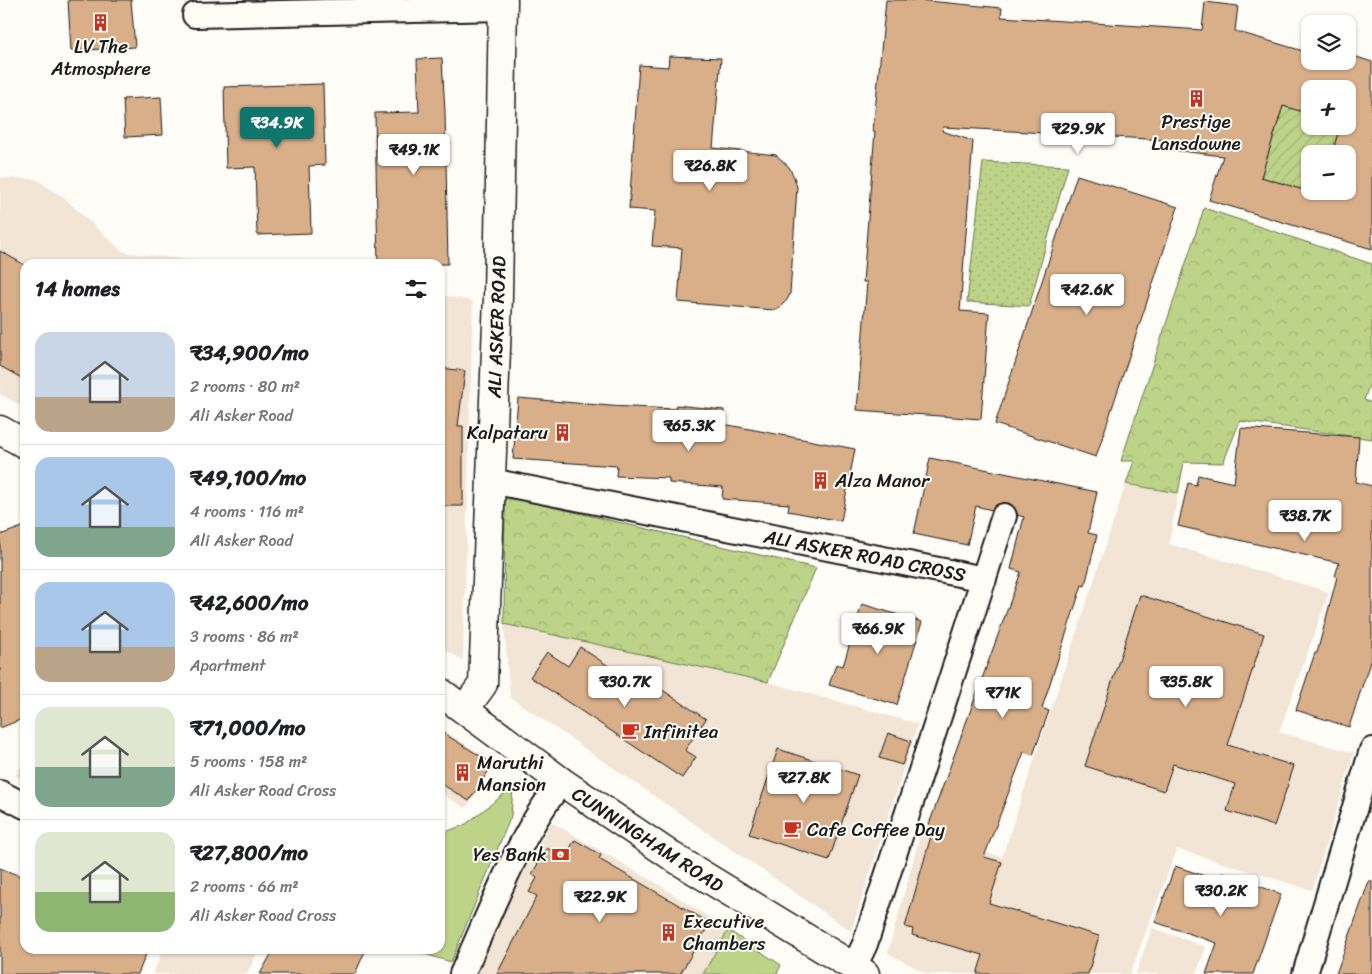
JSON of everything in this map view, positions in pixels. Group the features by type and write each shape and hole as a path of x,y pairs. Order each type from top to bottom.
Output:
{"street":[{"path":"195,15 503,4"},
{"name":"ALI ASKER ROAD","path":"465,709 483,684 498,297 503,4"},
{"path":"0,430 20,441"},
{"name":"ALI ASKER ROAD CROSS","path":"491,481 984,579 865,944 860,971"},
{"path":"984,579 1004,516"},
{"name":"CUNNINGHAM ROAD","path":"445,695 562,782 673,857 860,971"},
{"path":"1305,974 1372,750"},
{"path":"462,974 520,850 546,801 562,782"},
{"path":"0,793 20,803"}],"shaded area":[{"path":"0,178 36,179 64,198 123,252 180,259 20,259 20,405 0,394"},
{"path":"445,296 473,301 463,660 445,650"},
{"path":"1126,484 1178,493 1169,544 1329,592 1279,732 1354,753 1312,890 1177,849 1130,974 927,974 888,953 920,835 1002,857"},
{"path":"504,624 768,682 918,724 851,931 510,697"},
{"name":"Maruthi Mansion","path":"445,731 494,763 466,808 445,796"},
{"path":"20,768 20,778 16,776"},
{"path":"551,822 656,883 728,930 703,974 466,974"},
{"path":"1152,928 1206,947 1196,974 1136,974"},
{"path":"161,954 257,954 247,974 153,974"}],"green space":[{"path":"1283,106 1301,111 1301,135 1337,135 1335,145 1301,145 1301,189 1261,177"},
{"path":"983,162 1068,166 1029,306 967,302"},
{"path":"1204,208 1372,264 1372,377 1364,400 1372,403 1372,439 1240,421 1223,463 1184,462 1178,493 1126,484 1134,461 1121,461"},
{"path":"505,496 816,568 768,682 504,624"},
{"path":"513,787 511,816 451,962 425,954 445,954 445,832 466,824"},
{"path":"728,930 781,965 777,974 703,974"}],"building":[{"name":"LV The Atmosphere","path":"68,0 131,0 135,47 71,51"},
{"path":"886,0 917,0 1002,8 1001,17 1202,30 1205,2 1238,6 1235,31 1301,50 1301,70 1356,70 1356,57 1372,62 1372,249 1209,200 1223,156 1163,149 1164,140 943,127 942,131 973,141 960,311 989,313 981,419 857,410 867,282 863,282 875,131 873,131","holes":["1301,80 1356,80 1356,135 1337,135 1335,145 1356,145 1356,200 1301,200 1301,189 1261,177 1283,106 1301,111"]},
{"path":"669,56 721,58 713,148 776,155 789,167 794,177 797,187 790,294 779,308 774,310 678,302 682,248 652,246 655,211 629,209 639,65 668,67"},
{"path":"442,58 448,264 445,264 445,259 378,259 375,113 419,112 417,59"},
{"path":"323,84 325,165 309,166 311,233 257,235 255,167 226,168 224,87"},
{"path":"161,97 163,135 125,137 123,99"},
{"path":"1077,175 1178,207 1096,457 995,424"},
{"path":"0,251 20,262 20,377 0,366"},
{"path":"445,369 465,371 458,426 463,426 463,506 445,506"},
{"path":"518,398 610,406 675,409 676,405 724,410 723,424 855,449 841,521 788,511 789,504 722,499 723,487 669,483 669,478 616,476 617,466 513,459"},
{"path":"1241,428 1359,437 1356,482 1372,486 1372,656 1349,727 1296,710 1315,653 1317,653 1339,563 1178,526 1188,483 1196,485 1198,475 1234,483"},
{"path":"930,458 1097,492 1088,533 1097,535 1085,586 1082,585 1042,708 1049,711 1033,755 1024,752 984,857 1002,862 989,903 1099,936 1088,974 977,974 983,955 912,935 913,929 905,927 933,829 928,827 1021,572 1011,569 1024,517 1017,515 1014,507 1009,503 1001,503 992,510 976,506 967,545 914,534"},
{"path":"20,528 20,720 0,728 0,535"},
{"path":"1140,595 1264,634 1228,745 1294,766 1274,826 1227,811 1235,784 1173,764 1164,791 1085,766"},
{"path":"862,604 922,622 897,705 829,685 836,664 843,666"},
{"path":"580,647 643,689 649,681 706,719 685,750 696,757 682,778 530,677 547,652 568,666"},
{"path":"888,733 911,741 902,765 879,758"},
{"name":"Maruthi Mansion","path":"445,734 493,764 469,801 445,786"},
{"path":"778,749 858,775 829,860 749,834"},
{"path":"575,840 601,855 599,859 710,923 680,974 497,974 537,896 529,892 537,878 532,874 547,848 564,858"},
{"path":"1175,866 1219,881 1222,873 1281,894 1253,974 1206,974 1217,943 1155,922"},
{"path":"0,868 20,876 20,954 146,954 138,974 0,974"},
{"path":"1369,881 1372,881 1372,974 1336,974"},
{"path":"271,954 364,954 355,974 260,974"}],"place":[{"name":"LV The Atmosphere","path":"101,23"},
{"name":"Prestige Lansdowne","path":"1196,98"},
{"name":"Kalpataru","path":"562,432"},
{"name":"Alza Manor","path":"821,480"},
{"name":"Infinitea","path":"630,731"},
{"name":"Maruthi Mansion","path":"463,773"},
{"name":"Cafe Coffee Day","path":"793,829"},
{"name":"Yes Bank","path":"561,854"},
{"name":"Executive Chambers","path":"669,932"}]}
